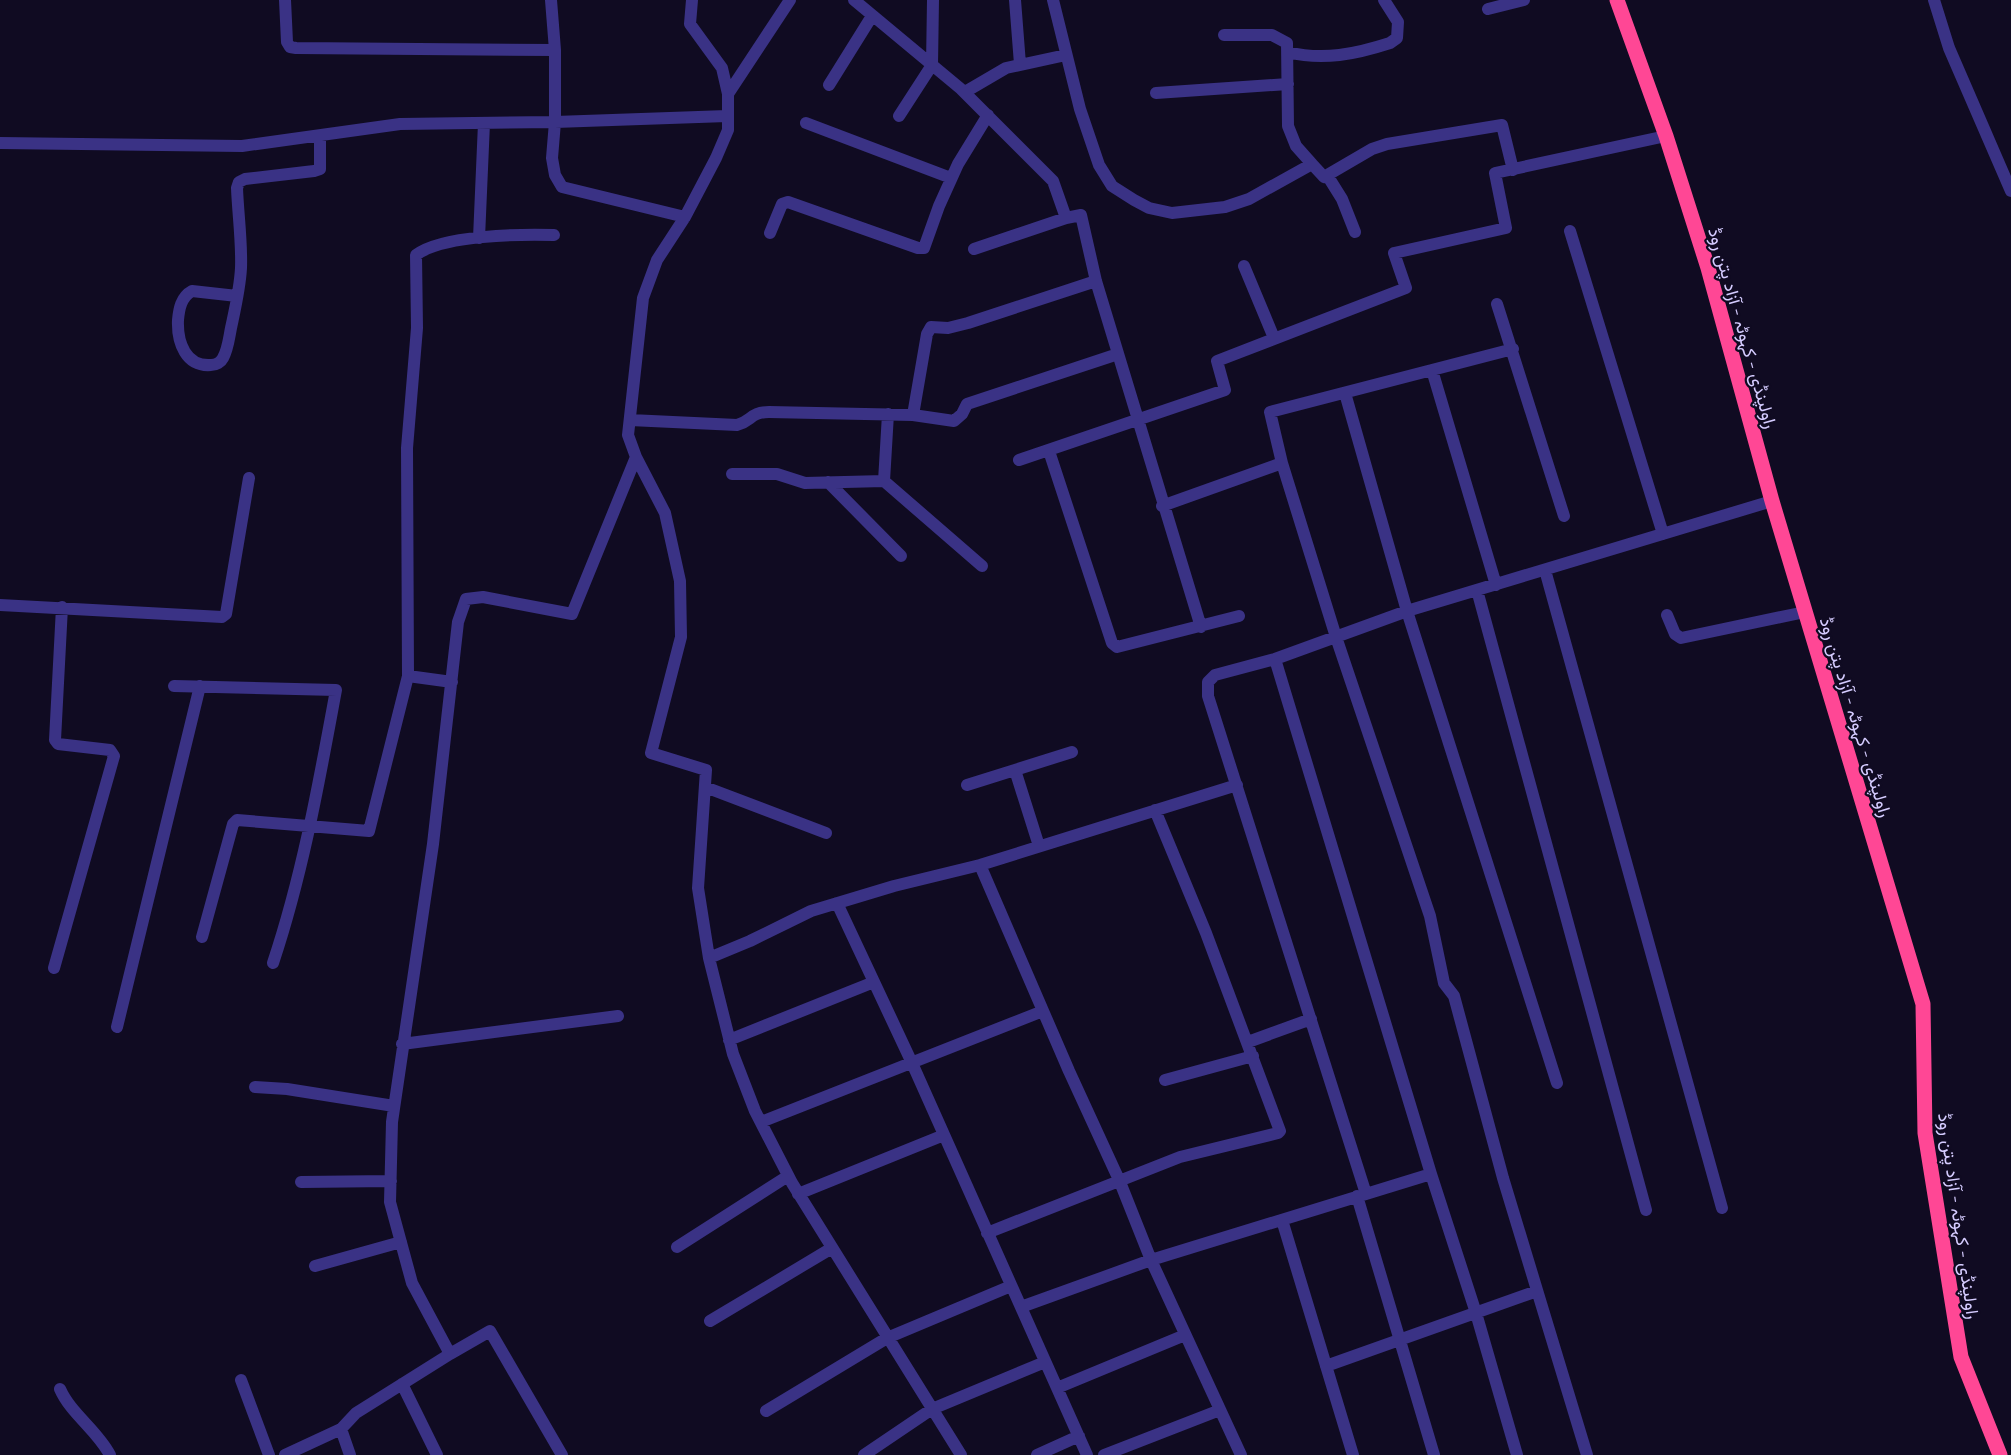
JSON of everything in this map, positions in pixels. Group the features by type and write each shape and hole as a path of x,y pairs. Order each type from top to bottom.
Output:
{"highway":[{"name":"راولپنڈی - کہوٹہ - آزاد پتن روڈ","path":"1617,0 1666,136 1708,268 1772,501 1923,1004 1925,1133 1961,1357 2000,1455"}],"street":[{"path":"284,0 287,42 290,47 555,50"},
{"path":"552,0 555,50 555,122 552,158 555,175 562,187 685,217"},
{"path":"692,0 690,24 722,68 728,94 728,130 716,158 685,217 657,260 643,298 628,435 636,457 664,512 680,581 681,637 651,753 706,770 698,888 709,958 729,1040 761,1122 798,1194 961,1455"},
{"path":"728,94 790,0"},
{"path":"854,0 965,92 1053,181 1066,218"},
{"path":"899,116 932,65 933,0"},
{"path":"1015,0 1020,64"},
{"path":"1053,0 1080,109 1099,165 1112,186 1149,208 1172,212 1224,207 1249,200 1312,164"},
{"path":"1288,52 1308,56 1337,56 1390,43 1397,38 1398,22 1384,0"},
{"path":"1488,9 1524,0"},
{"path":"1934,0 1949,48 2007,172 2011,191"},
{"path":"829,85 872,16"},
{"path":"1224,35 1272,35 1286,43 1288,52 1288,126 1291,137 1324,177 1372,149 1387,144 1502,125 1513,170"},
{"path":"965,92 1006,68 1066,55"},
{"path":"1156,93 1288,84"},
{"path":"770,233 782,204 788,202 854,227 918,248 924,248 951,178 988,115"},
{"path":"0,143 242,146 400,124 555,122 727,116"},
{"path":"479,238 484,123"},
{"path":"806,123 951,178"},
{"path":"237,296 192,291 185,294 181,304 178,330 184,352 189,359 198,364 207,365 216,365 223,360 237,296 241,268 237,188 239,182 245,179 320,169 320,136"},
{"path":"1019,460 1138,421 1224,390 1217,361 1406,288 1394,253 1506,228 1495,173 1666,136"},
{"path":"1327,175 1342,200 1355,232"},
{"path":"974,249 1081,214 1096,281 1162,506 1201,627"},
{"path":"1570,231 1663,534"},
{"path":"202,937 232,824 237,820 370,831 408,676 407,448 417,328 416,254 429,246 479,238 554,235"},
{"path":"1244,266 1274,338"},
{"path":"913,415 927,334 931,327 948,328 968,323 1096,281"},
{"path":"1497,304 1564,516"},
{"path":"1512,349 1270,412 1282,463 1336,637 1430,916 1444,983 1454,996 1503,1178 1587,1455"},
{"path":"630,420 737,425 745,422 757,412 913,415 954,421 962,414 967,404 1118,354"},
{"path":"1432,370 1496,585"},
{"path":"1345,393 1407,611 1557,1083"},
{"path":"884,481 888,414"},
{"path":"1049,450 1112,644 1117,647 1238,616"},
{"path":"450,1354 412,1283 390,1202 394,1106 433,844 458,622 466,599 483,597 572,614 636,457"},
{"path":"1162,506 1282,463"},
{"path":"732,474 777,474 805,483 884,481 982,566"},
{"path":"0,605 222,617 226,614 249,478"},
{"path":"828,482 901,556"},
{"path":"1434,1455 1311,1020 1208,696 1208,682 1215,675 1274,659 1407,611 1772,501"},
{"path":"1545,570 1722,1208"},
{"path":"1477,590 1646,1210"},
{"path":"54,968 114,756 110,750 58,744 55,740 62,607"},
{"path":"1667,615 1675,634 1681,638 1805,612"},
{"path":"1274,659 1431,1174 1476,1312 1517,1455"},
{"path":"408,676 452,682"},
{"path":"174,686 336,690 311,826 286,924 273,962"},
{"path":"117,1028 200,686"},
{"path":"967,786 1072,752"},
{"path":"1015,770 1039,846"},
{"path":"709,958 750,941 811,911 894,886 980,865 1237,785"},
{"path":"705,787 826,833"},
{"path":"987,1232 1120,1182 1180,1157 1280,1131 1254,1056 1155,810"},
{"path":"980,865 1120,1182 1151,1260 1241,1455"},
{"path":"837,903 912,1063 1087,1455"},
{"path":"729,1040 874,982"},
{"path":"761,1122 1043,1011"},
{"path":"402,1044 618,1016"},
{"path":"1248,1042 1311,1020"},
{"path":"1165,1080 1254,1056"},
{"path":"255,1087 394,1106"},
{"path":"798,1194 944,1136"},
{"path":"1021,1307 1151,1260 1431,1174"},
{"path":"678,1247 788,1176"},
{"path":"301,1182 391,1181"},
{"path":"1282,1220 1353,1455"},
{"path":"315,1266 401,1242"},
{"path":"710,1321 832,1248"},
{"path":"766,1411 887,1338 1011,1286"},
{"path":"1326,1366 1537,1290"},
{"path":"285,1455 341,1429 356,1414 450,1354 490,1331 562,1455"},
{"path":"1057,1388 1185,1335"},
{"path":"864,1455 932,1409 1045,1362"},
{"path":"241,1380 269,1455"},
{"path":"402,1384 437,1455"},
{"path":"60,1389 73,1410 87,1423 110,1455"},
{"path":"1104,1455 1220,1410"},
{"path":"341,1429 350,1455"},
{"path":"1037,1455 1079,1436"}]}
